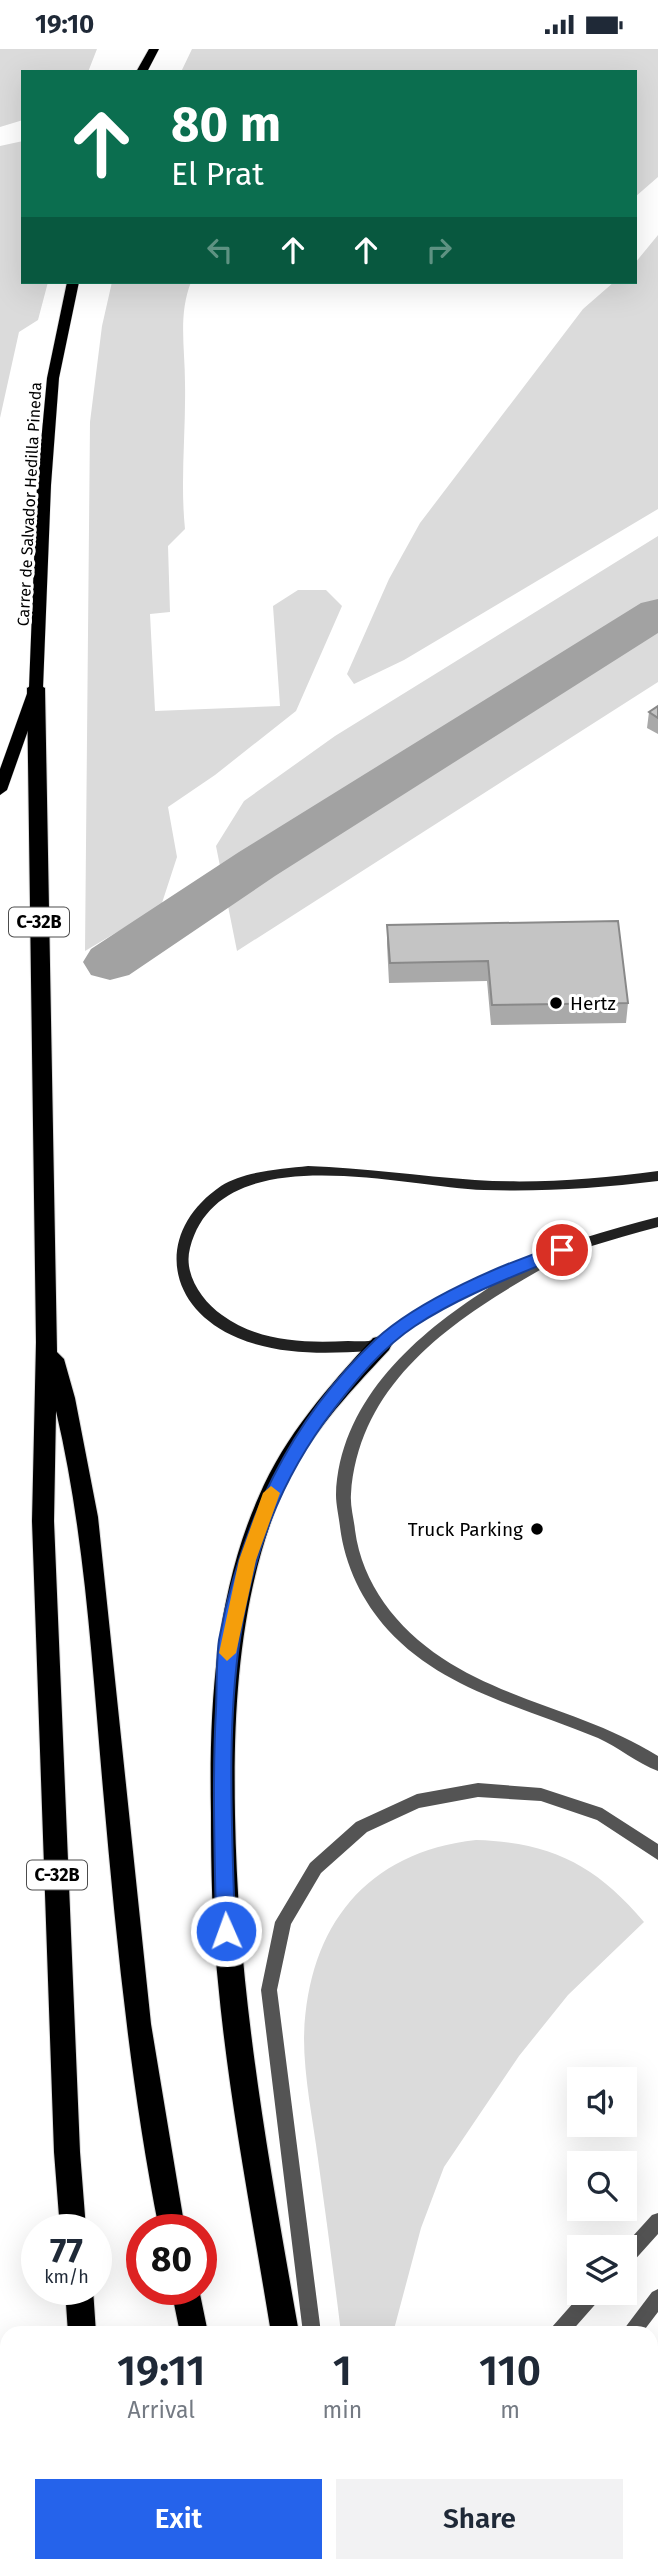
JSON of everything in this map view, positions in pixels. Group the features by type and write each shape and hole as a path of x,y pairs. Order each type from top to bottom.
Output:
{"highway":[{"name":"C-32B","path":"36,688 47,1342 43,1521 67,2152 73,2214"},
{"path":"47,1342 68,1407 89,1520 140,2020 170,2214"},
{"path":"284,2326 242,2070 226,1931 221,1773 228,1642 248,1560 270,1496 299,1442 342,1386 381,1344"},
{"path":"80,2305 82,2326"},
{"path":"188,2305 193,2326"}],"main road":[{"path":"133,70 139,49"},
{"path":"142,70 155,49"},
{"name":"Carrer de Salvador Hedilla Pineda","path":"36,688 44,485 53,378 73,284"},
{"name":"C-32B","path":"0,790 36,688"}],"street":[{"path":"658,1176 584,1185 477,1185 294,1169 266,1173 230,1187 202,1209 192,1223 182,1252 187,1283 194,1297 219,1322 254,1339 275,1344 341,1347 381,1344 408,1322 466,1290 562,1250 658,1222"}],"lane":[{"path":"562,1250 470,1305 429,1338 380,1389 360,1421 348,1454 342,1489 344,1525 354,1561 370,1597 395,1630 437,1663 479,1687 593,1730 658,1765"},
{"path":"311,2326 269,1990 271,1957 280,1924 295,1894 314,1867 338,1843 366,1823 397,1807 442,1795 502,1789 538,1793 605,1816 637,1834 658,1853"},
{"path":"637,2245 658,2221"},
{"path":"636,2326 658,2298"},
{"path":"564,2326 583,2305"}],"shaded area":[{"path":"0,49 97,49 89,70 21,70 21,121 0,127"},
{"path":"192,49 658,49 658,177 637,195 637,70 182,70"},
{"path":"21,141 21,284 47,284 38,320 19,332 0,418 0,146"},
{"path":"658,235 658,509 404,660 354,684 347,674 389,579 420,523 583,309 612,284 637,284 637,261"},
{"path":"112,284 190,284 183,319 185,529 168,546 170,612 150,614 155,711 280,706 273,606 298,590 326,590 342,606 296,711 215,775 168,807 177,857 161,906 85,951 90,422 102,326"},
{"path":"658,536 658,682 237,951 216,846 244,801 335,736"},
{"path":"476,1840 503,1842 549,1852 570,1860 608,1885 644,1922 568,1995 519,2056 444,2167 421,2228 395,2326 340,2326 307,2084 304,2038 308,1998 317,1962 330,1930 350,1902 374,1879 403,1861 437,1847"}],"building":[{"path":"658,706 658,718 649,712"},
{"name":"Hertz","path":"618,921 628,1003 492,1005 488,961 390,963 387,925"}],"waterway":[{"path":"110,962 257,864 658,613"}],"slow traffic":[{"path":"227,1653 248,1560 271,1493"}],"place":[{"name":"Hertz","path":"556,1003"},
{"name":"Truck Parking","path":"537,1529"}],"route":[{"path":"226,1931 221,1773 228,1642 248,1560 270,1496 299,1442 342,1386 381,1344 408,1322 466,1290 562,1250"}]}
